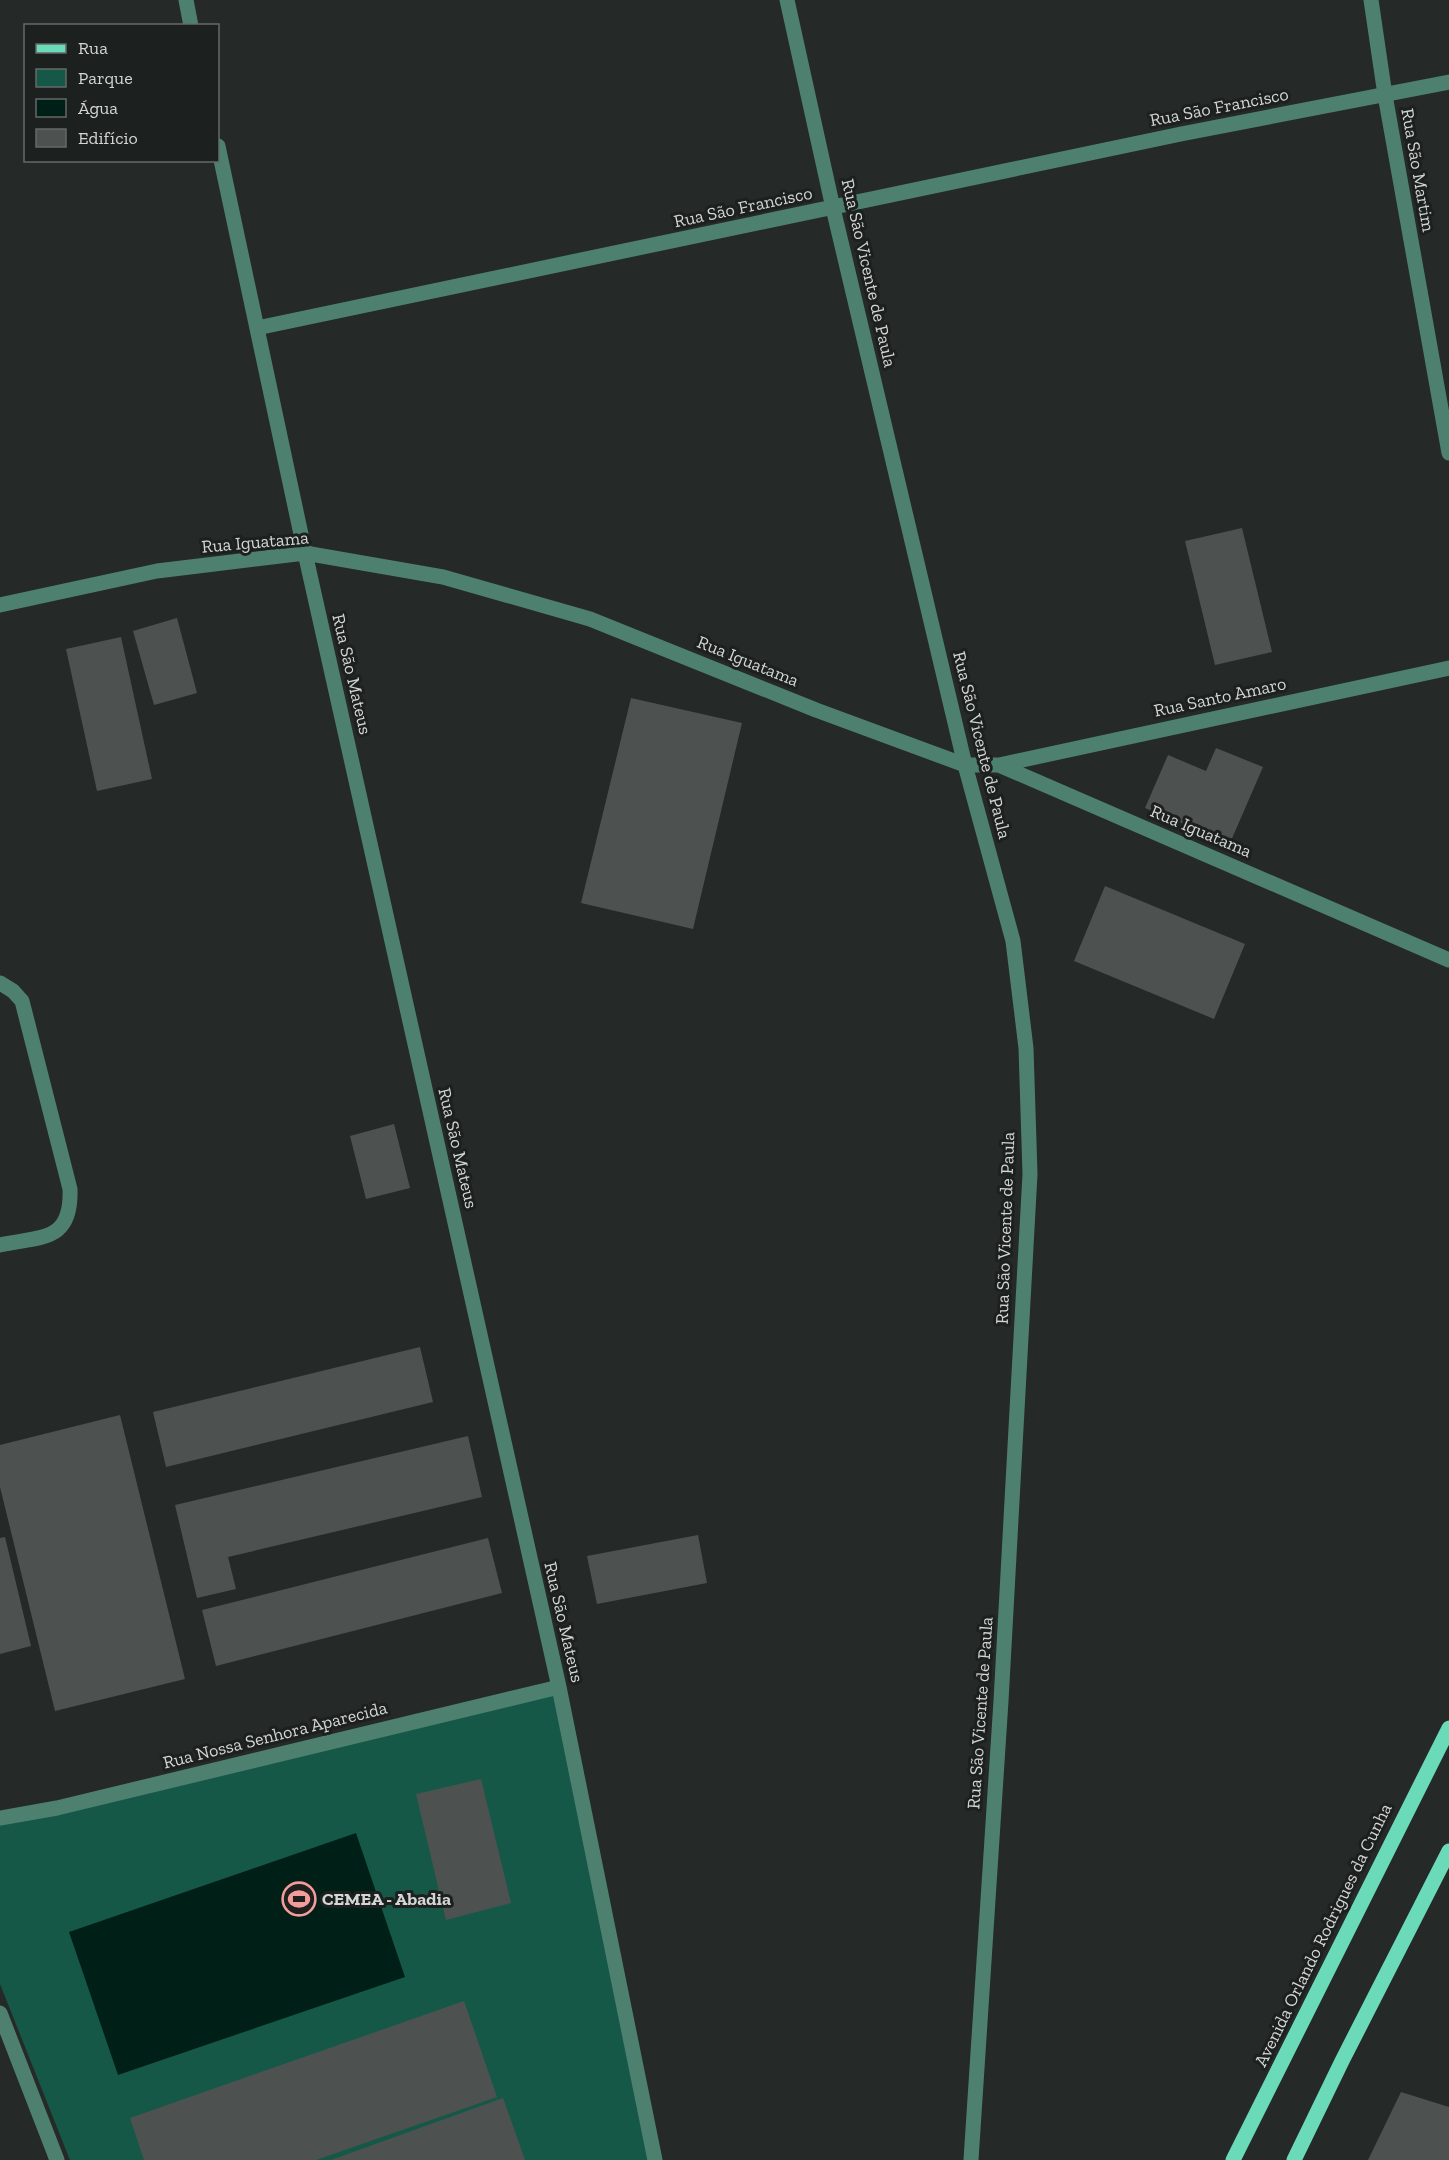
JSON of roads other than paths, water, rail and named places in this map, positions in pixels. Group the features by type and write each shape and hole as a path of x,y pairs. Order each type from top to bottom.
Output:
{"main road":[{"name":"Avenida Orlando Rodrigues da Cunha","path":"1233,2160 1449,1728"},
{"path":"1294,2160 1449,1851"}],"street":[{"path":"186,0 191,24"},
{"name":"Rua São Vicente de Paula","path":"788,0 833,208 965,765 1013,941 1026,1048 1030,1174 1001,1701 971,2160"},
{"name":"Rua São Martim","path":"1371,0 1385,95 1449,453"},
{"name":"Rua São Francisco","path":"257,328 1181,134 1449,82"},
{"name":"Rua São Mateus","path":"219,151 305,553 559,1687 655,2160"},
{"name":"Rua Iguatama","path":"0,605 157,571 305,553 443,578 590,619 816,710 965,765 999,765 1449,960"},
{"name":"Rua Santo Amaro","path":"999,765 1449,668"},
{"path":"0,983 13,991 22,1001 70,1189 71,1206 67,1220 55,1234 0,1245"},
{"name":"Rua Nossa Senhora Aparecida","path":"0,1818 57,1808 559,1687"},
{"path":"0,2013 57,2160"}],"water":[{"path":"356,1833 405,1977 118,2075 69,1932"}],"place":[{"name":"CEMEA - Abadia","path":"299,1899"}]}
